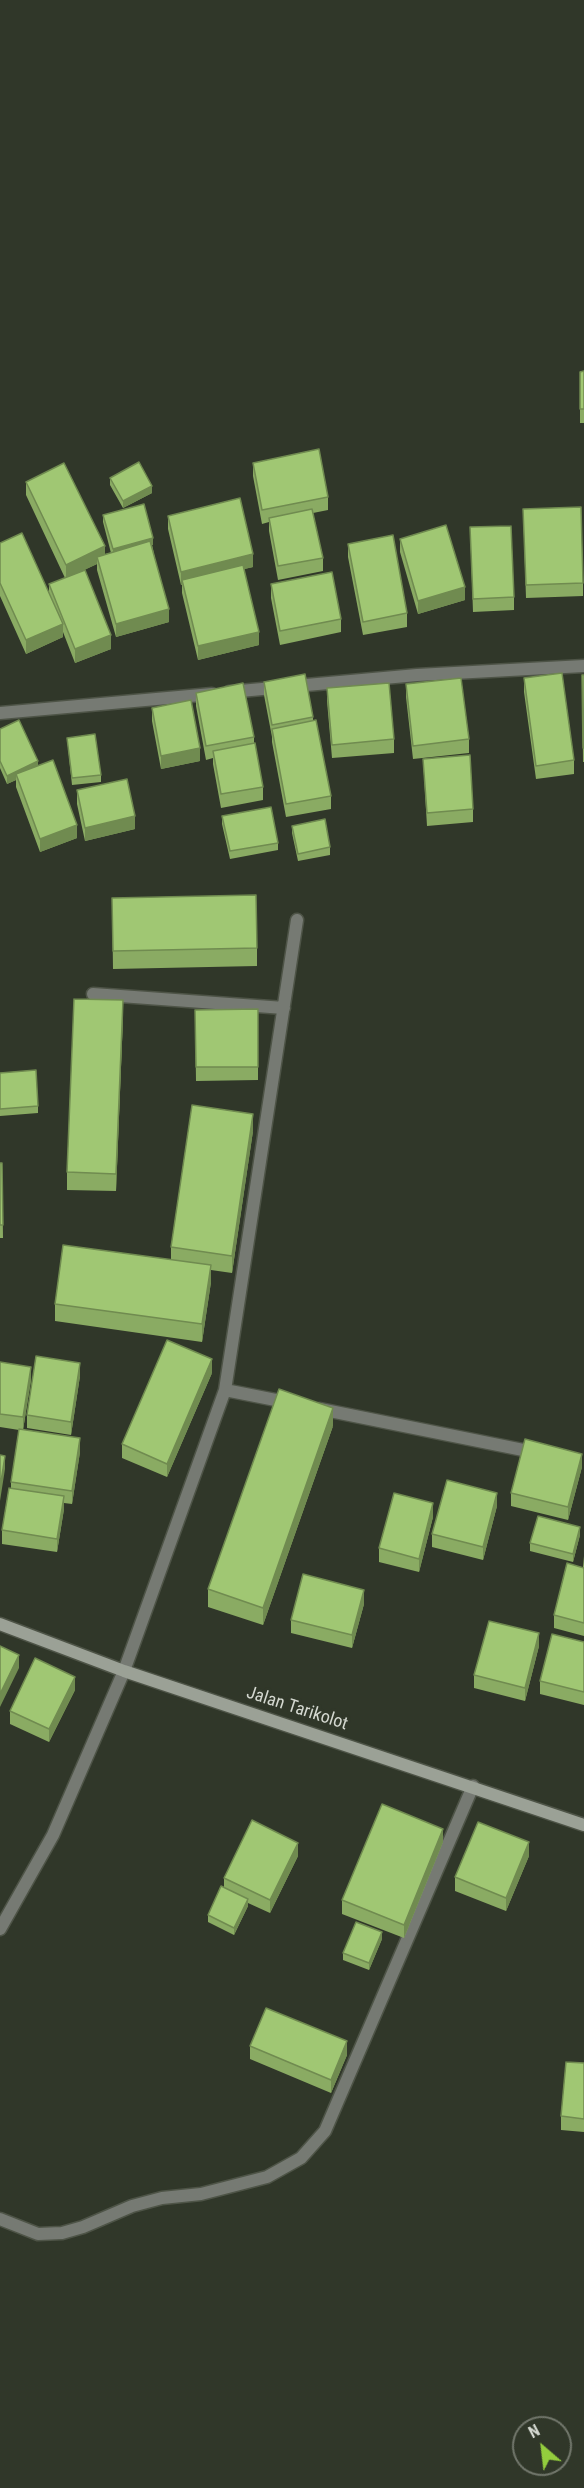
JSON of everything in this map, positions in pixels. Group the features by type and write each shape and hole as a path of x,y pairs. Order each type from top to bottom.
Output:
{"street":[{"path":"0,713 417,675 584,666"},
{"path":"0,1929 53,1835 123,1671 225,1390 297,920"},
{"path":"93,994 284,1008"},
{"path":"225,1390 549,1455"},
{"name":"Jalan Tarikolot","path":"0,1624 123,1671 473,1786 584,1825"},
{"path":"0,2219 38,2234 62,2233 83,2227 132,2206 162,2198 201,2194 267,2177 301,2158 326,2131 473,1786"}],"building":[{"path":"584,371 584,409 580,409 580,372"},
{"path":"319,449 328,497 262,510 253,463"},
{"path":"139,462 152,486 123,501 110,478"},
{"path":"64,463 105,546 66,565 26,482"},
{"path":"240,498 253,554 181,572 168,516"},
{"path":"144,504 153,538 113,549 103,515"},
{"path":"581,507 583,583 526,585 523,509"},
{"path":"312,509 323,558 278,566 269,518"},
{"path":"446,525 465,587 418,601 400,539"},
{"path":"511,526 514,597 473,599 470,527"},
{"path":"22,533 63,624 26,640 0,583 0,543"},
{"path":"393,535 407,613 363,622 348,544"},
{"path":"150,541 169,609 116,624 97,557"},
{"path":"243,565 259,632 198,646 182,580"},
{"path":"85,570 111,635 75,649 49,584"},
{"path":"332,572 341,619 280,631 271,584"},
{"path":"562,673 574,760 536,766 524,678"},
{"path":"305,674 313,717 272,725 264,682"},
{"path":"582,675 584,675 584,748 583,748"},
{"path":"461,678 469,739 413,746 406,684"},
{"path":"243,683 254,737 206,746 196,693"},
{"path":"389,683 394,739 332,745 327,688"},
{"path":"191,700 200,748 161,756 152,708"},
{"path":"19,720 38,761 7,776 0,761 0,729"},
{"path":"316,720 331,796 286,804 272,729"},
{"path":"95,734 101,775 72,778 67,738"},
{"path":"255,743 263,787 221,794 213,751"},
{"path":"470,755 473,809 427,813 423,759"},
{"path":"53,760 77,825 40,839 16,774"},
{"path":"127,779 135,816 85,828 77,790"},
{"path":"271,807 278,843 230,851 222,816"},
{"path":"325,819 330,847 298,854 292,826"},
{"path":"256,895 257,948 113,951 112,898"},
{"path":"74,999 123,1000 116,1174 67,1172"},
{"path":"258,1009 258,1067 196,1067 195,1010"},
{"path":"36,1070 38,1106 0,1109 0,1073"},
{"path":"192,1105 253,1114 232,1256 171,1247"},
{"path":"0,1163 2,1163 3,1225 0,1225"},
{"path":"63,1245 211,1265 202,1324 55,1304"},
{"path":"167,1340 212,1359 167,1464 122,1444"},
{"path":"36,1356 80,1363 71,1422 27,1415"},
{"path":"0,1362 31,1367 23,1417 0,1414"},
{"path":"279,1389 333,1408 263,1608 208,1589"},
{"path":"19,1429 80,1438 72,1491 11,1482"},
{"path":"525,1439 582,1454 568,1507 511,1493"},
{"path":"0,1455 5,1456 0,1488"},
{"path":"447,1480 497,1493 483,1547 432,1534"},
{"path":"9,1488 64,1496 57,1539 2,1530"},
{"path":"394,1493 433,1503 419,1559 379,1548"},
{"path":"538,1516 580,1527 573,1554 530,1543"},
{"path":"567,1563 584,1568 584,1623 554,1615"},
{"path":"303,1574 364,1590 352,1635 291,1620"},
{"path":"489,1621 539,1633 525,1688 474,1675"},
{"path":"552,1634 584,1642 584,1692 540,1681"},
{"path":"0,1646 19,1655 0,1694"},
{"path":"35,1658 75,1677 49,1729 10,1711"},
{"path":"382,1804 443,1829 404,1925 342,1900"},
{"path":"252,1820 298,1843 270,1900 224,1878"},
{"path":"478,1822 529,1842 506,1898 455,1877"},
{"path":"221,1886 248,1899 234,1928 208,1915"},
{"path":"356,1922 382,1932 369,1963 343,1953"},
{"path":"266,2008 347,2041 331,2080 250,2046"},
{"path":"566,2062 584,2063 584,2119 561,2116"}]}
